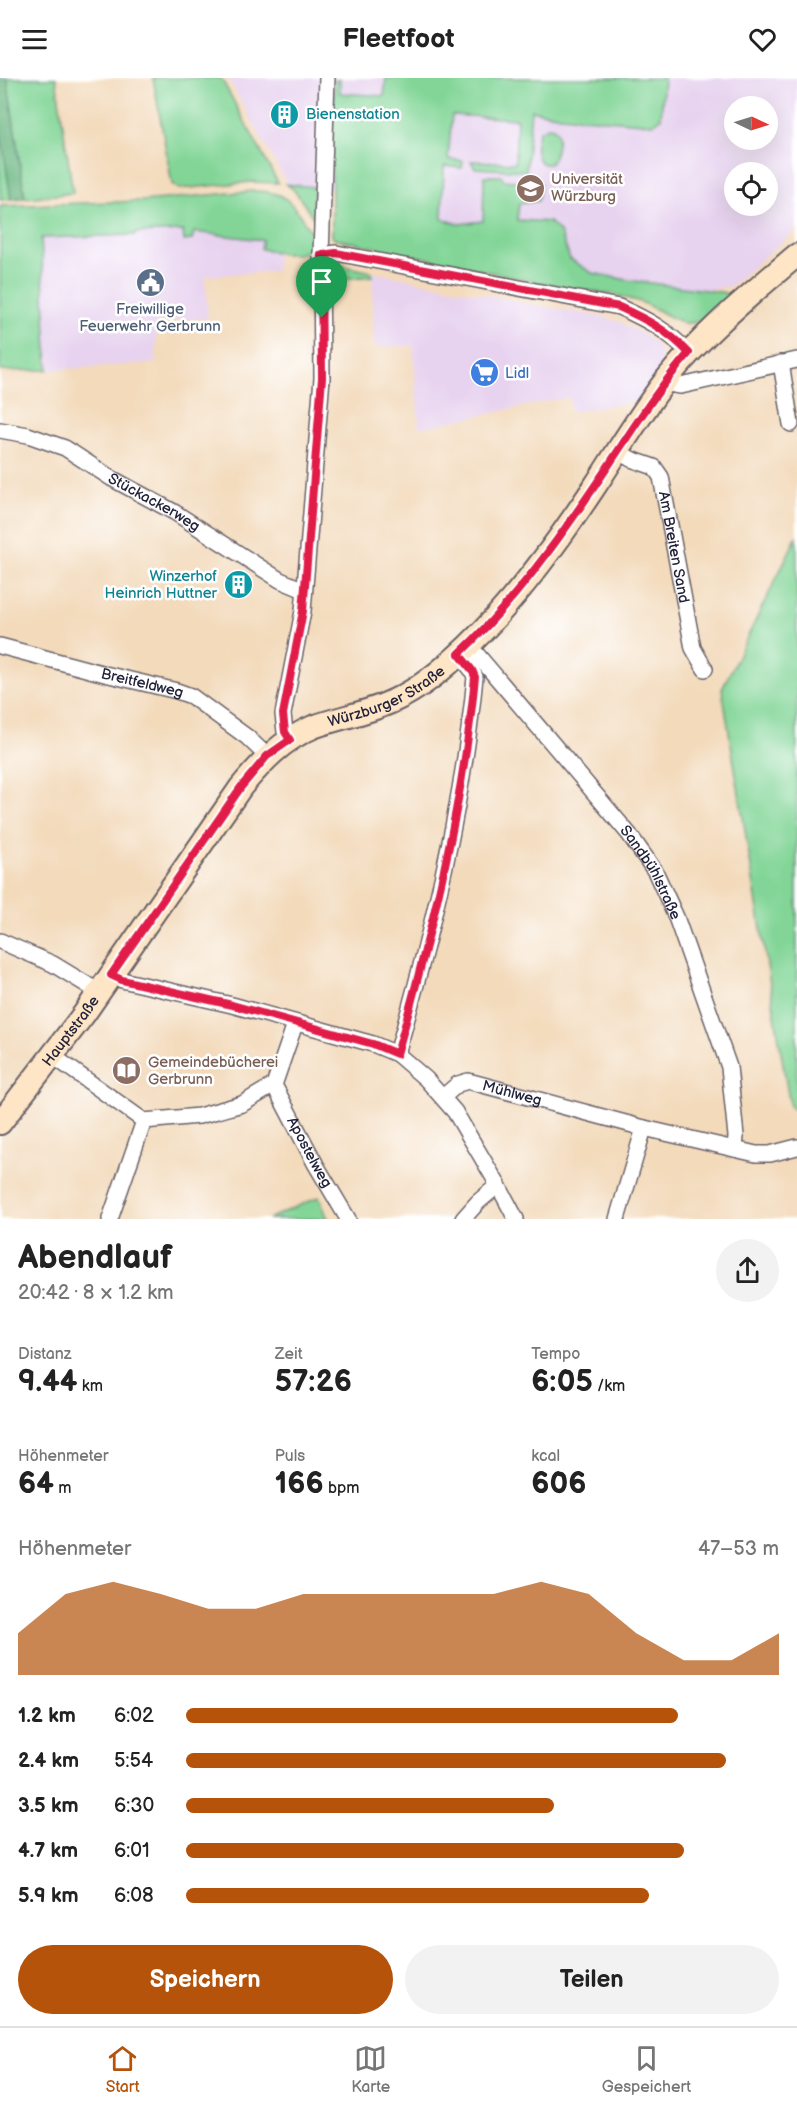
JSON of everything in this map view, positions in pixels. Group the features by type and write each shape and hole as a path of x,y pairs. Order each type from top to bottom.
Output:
{"street":[{"path":"290,740 285,732 283,714 303,611 322,378 321,255 327,78"},
{"path":"321,255 336,253 619,307 660,327 689,353"},
{"name":"Würzburger Straße","path":"290,740 311,728 374,709 400,698 436,673 464,649 490,624 533,571 581,507 666,380 689,353 734,309 797,255"},
{"path":"666,380 681,386 797,360"},
{"path":"781,363 791,424"},
{"name":"Stückackerweg","path":"0,430 28,435 65,448 119,483 174,512 280,580 304,590"},
{"name":"Am Breiten Sand","path":"617,451 654,467 661,477 693,648 705,669"},
{"name":"Breitfeldweg","path":"0,646 191,696 247,737 267,756"},
{"path":"397,1054 432,926 460,795 475,677 464,649"},
{"name":"Sandbühlstraße","path":"464,649 629,834 654,871 676,917 729,1067 736,1136 735,1149"},
{"name":"Hauptstraße","path":"0,1123 53,1056 105,984 228,805 267,756 290,740"},
{"path":"0,941 105,984 122,980 232,1005 373,1044 397,1054 443,1097 455,1112 516,1219"},
{"path":"53,1056 144,1121 199,1116 242,1104 274,1085 295,1024"},
{"name":"Mühlweg","path":"443,1097 458,1084 468,1081 644,1128 756,1154 770,1154 797,1147"},
{"name":"Apostelweg","path":"274,1085 316,1165 348,1219"},
{"path":"110,1219 144,1121"},
{"path":"617,1219 644,1128"},
{"path":"463,1219 498,1185"}],"shaded area":[{"name":"Universität Würzburg","path":"228,78 797,78 797,229 730,286 663,297 336,190 287,184"},
{"path":"184,231 185,241 193,231 263,240 262,249 277,252 276,271 205,276 208,318 156,321 156,363 48,370 41,238"},
{"path":"372,272 605,317 620,322 643,334 657,345 662,359 660,371 642,400 571,412 569,397 419,428 413,346 374,347"}],"green space":[{"path":"0,78 7,78 25,198 11,199 0,128"},
{"path":"7,78 56,78 73,193 25,198"},
{"path":"153,78 221,78 278,183 251,182 179,189 172,184"},
{"path":"386,78 664,78 661,118 653,124 561,116 531,110 526,171 475,168 471,161 515,163 517,119 452,115 448,159 463,161 462,168 444,166 442,219 459,224 483,221 484,176 502,176 503,180 541,183 538,201 519,204 517,220 549,222 560,232 570,259 592,273 732,295 704,319 683,323 641,302 615,295 536,282 332,238 332,142 335,80 340,80 340,93 384,96"},
{"path":"549,127 557,131 557,145 550,164 544,164 537,157 536,140 540,130"},
{"path":"0,128 11,199 0,200"},
{"path":"286,184 314,187 314,219 295,191"},
{"path":"253,191 275,193 289,201 314,238 310,249 299,254 280,253 261,249 262,240 194,232 192,240 184,241 183,231 41,238 48,370 0,371 0,206 143,201"},
{"path":"344,266 372,272 372,276 332,280 335,271"},
{"path":"797,536 797,1111 790,1107 722,689"},
{"path":"319,1197 328,1219 268,1219"}],"place":[{"name":"Bienenstation","path":"285,114"},
{"name":"Universität Würzburg","path":"530,188"},
{"name":"Freiwillige Feuerwehr Gerbrunn","path":"150,282"},
{"name":"Lidl","path":"484,373"},
{"name":"Winzerhof Heinrich Huttner","path":"238,585"},
{"name":"Gemeindebücherei Gerbrunn","path":"127,1071"}],"route":[{"path":"336,253 619,307 660,327 689,353 645,408 581,507 533,571 490,624 459,654 475,677 460,795 432,926 397,1054 373,1044 232,1005 122,980 111,975 241,787 267,756 290,740 285,732 283,714 303,611 309,552 322,378 322,318 321,255 336,253"}]}
